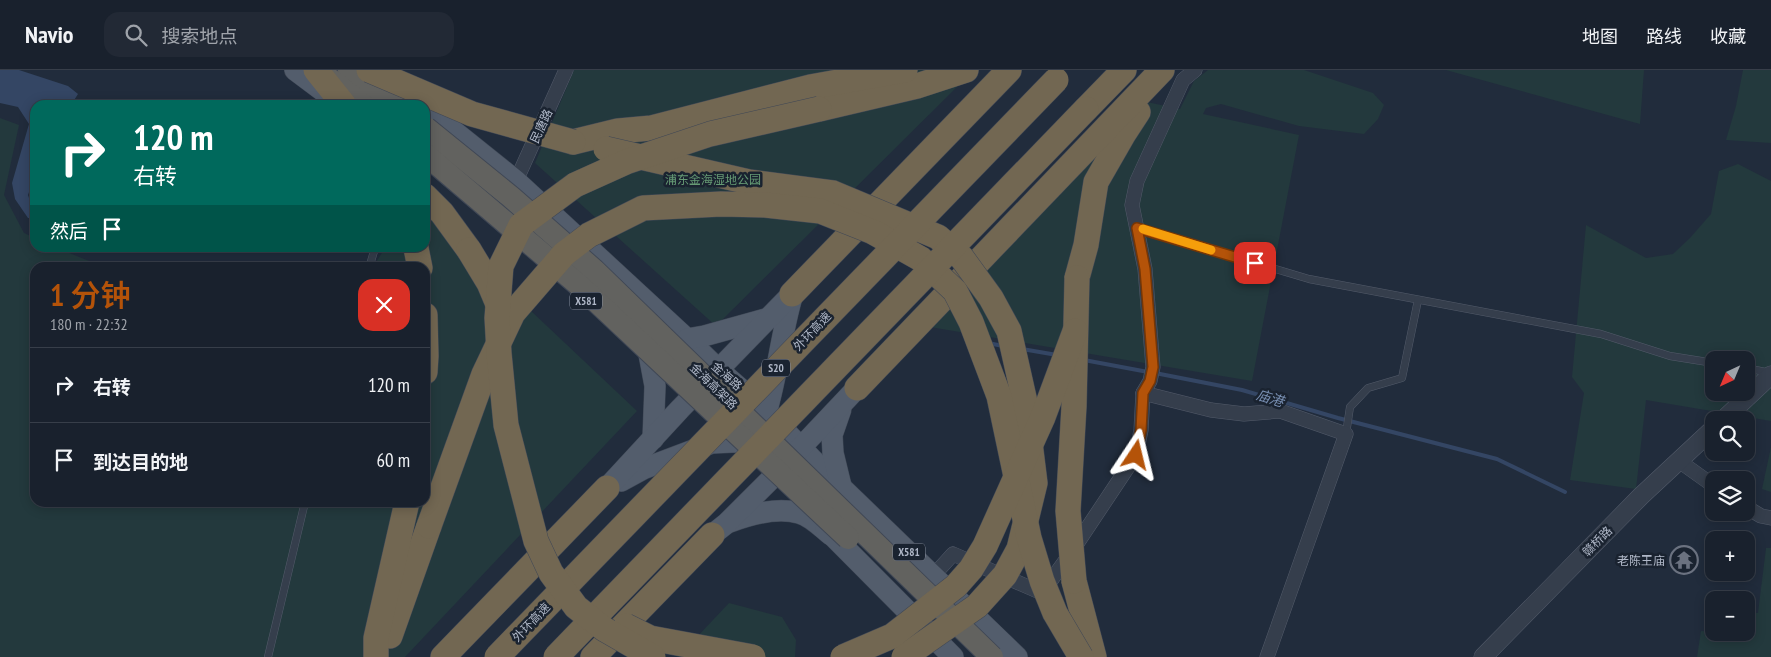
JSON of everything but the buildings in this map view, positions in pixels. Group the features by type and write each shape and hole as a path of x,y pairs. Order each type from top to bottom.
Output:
{"highway":[{"path":"317,70 339,100"},
{"path":"317,70 356,100"},
{"path":"349,70 389,100"},
{"path":"371,70 472,114 573,142 590,144 749,182 833,193 938,237 962,258 991,298 1009,330 1025,402 1035,483 1019,549 1005,576 977,606 904,657"},
{"path":"653,657 604,629 576,607 551,572 536,541 506,424 497,318 501,266 521,225 575,185 626,162 815,98 905,70"},
{"path":"573,142 618,131 651,128 815,98 917,86 966,70"},
{"path":"792,294 1009,70"},
{"path":"556,657 1124,70"},
{"path":"850,396 1162,70"},
{"path":"1094,657 1074,581 1068,510 1074,406 1077,278 1086,245 1096,182 1123,134 1167,70"},
{"name":"外环高速","path":"497,657 1061,75"},
{"name":"金海高架路","path":"430,131 511,197 594,270 992,657"},
{"name":"金海高架路","path":"430,158 580,286 973,657"},
{"path":"430,201 442,213 468,250 489,283 502,314 510,365 548,529 563,562 584,592 622,624 650,638 752,657"},
{"path":"382,657 484,374 513,312 564,254 589,235 643,208 694,205 765,205 820,210 873,232 921,259 955,291 971,322 999,396 1030,538 1042,581 1055,613 1081,657"},
{"path":"843,657 892,636 956,586 971,569 990,537 1039,425 1075,331"},
{"path":"443,657 607,488"},
{"path":"376,657 376,638 404,514"},
{"path":"593,657 719,529"}],"main road":[{"path":"295,70 336,100"},
{"path":"371,70 413,100"},
{"name":"金海路","path":"430,112 516,182 767,412 1016,657"},
{"name":"X581","path":"430,172 649,354 682,385 698,405 734,442 831,535 953,657"},
{"path":"607,488 652,439 698,405 719,370 792,294"},
{"path":"768,474 759,436 767,412 783,327 792,294"},
{"path":"687,339 769,318"},
{"path":"649,354 655,386 652,439"},
{"path":"719,529 719,498 733,462 738,415 735,384"},
{"path":"698,405 738,415 767,412 850,396"},
{"path":"719,529 797,443 850,396"},
{"path":"842,487 833,453 832,435 850,396"},
{"path":"607,488 643,469 712,443 734,442 759,436 797,443"},
{"path":"719,529 772,511 799,513 813,520 831,535"}],"street":[{"name":"民唐路","path":"516,182 566,70"},
{"path":"933,576 953,554 1042,593 1136,455 1147,387 1153,367 1145,269 1132,205 1137,180 1183,80 1194,70"},
{"path":"1732,411 1771,374"},
{"path":"1147,387 1211,410 1244,414 1280,411 1346,432 1267,657"},
{"name":"赣桥路","path":"1483,657 1641,496 1705,436"},
{"path":"1679,461 1705,480"},
{"path":"1755,512 1771,518"}],"lane":[{"path":"1137,228 1309,279 1601,334 1670,356 1705,362"},
{"path":"1346,432 1350,407 1368,388 1402,378 1418,300"},
{"path":"1755,370 1771,374"},
{"path":"268,657 304,507"}],"green space":[{"name":"浦东金海湿地公园","path":"574,70 974,70 716,326 535,163"},
{"path":"1208,70 1304,70 1373,93 1384,105 1378,119 1364,134 1299,126 1221,104 1206,108 1203,114 1299,135 1252,381 924,326 1142,101 1180,109 1194,81"},
{"path":"1446,70 1644,70 1640,124"},
{"path":"1743,70 1771,70 1771,143 1726,140 1736,106"},
{"path":"0,118 19,125 4,195 24,233 30,236 30,252 67,252 92,262 30,262 30,507 430,507 430,262 376,262 382,252 430,252 430,216 637,411 405,657 0,657"},
{"path":"1738,164 1771,181 1771,421 1755,418 1755,411 1711,411 1646,400 1636,489 1570,480 1584,393 1572,377 1586,225 1646,258 1673,254 1711,214 1719,171"},
{"path":"1771,447 1771,492 1762,489"},
{"path":"1766,548 1771,548 1771,657 1697,657 1701,631 1705,631 1705,641 1755,641 1755,613 1758,613"},
{"path":"729,603 782,617 796,640 795,657 678,657"}],"water":[{"path":"0,70 19,70 68,86 78,94 74,100 30,100 30,189 28,195 30,218 28,218 15,199 12,183 29,124 18,107 0,103"}],"waterway":[{"name":"庙港","path":"988,343 1003,346"},
{"name":"庙港","path":"1022,349 1057,355"},
{"name":"庙港","path":"1084,360 1148,372"},
{"name":"庙港","path":"1155,373 1242,390 1338,418 1497,459 1565,492"}],"slow traffic":[{"path":"1143,229 1211,250"}],"place":[{"name":"老陈王庙","path":"1684,560"}],"route":[{"path":"1136,455 1141,430 1143,393 1150,381 1153,367 1145,269 1137,228 1255,263"}]}
